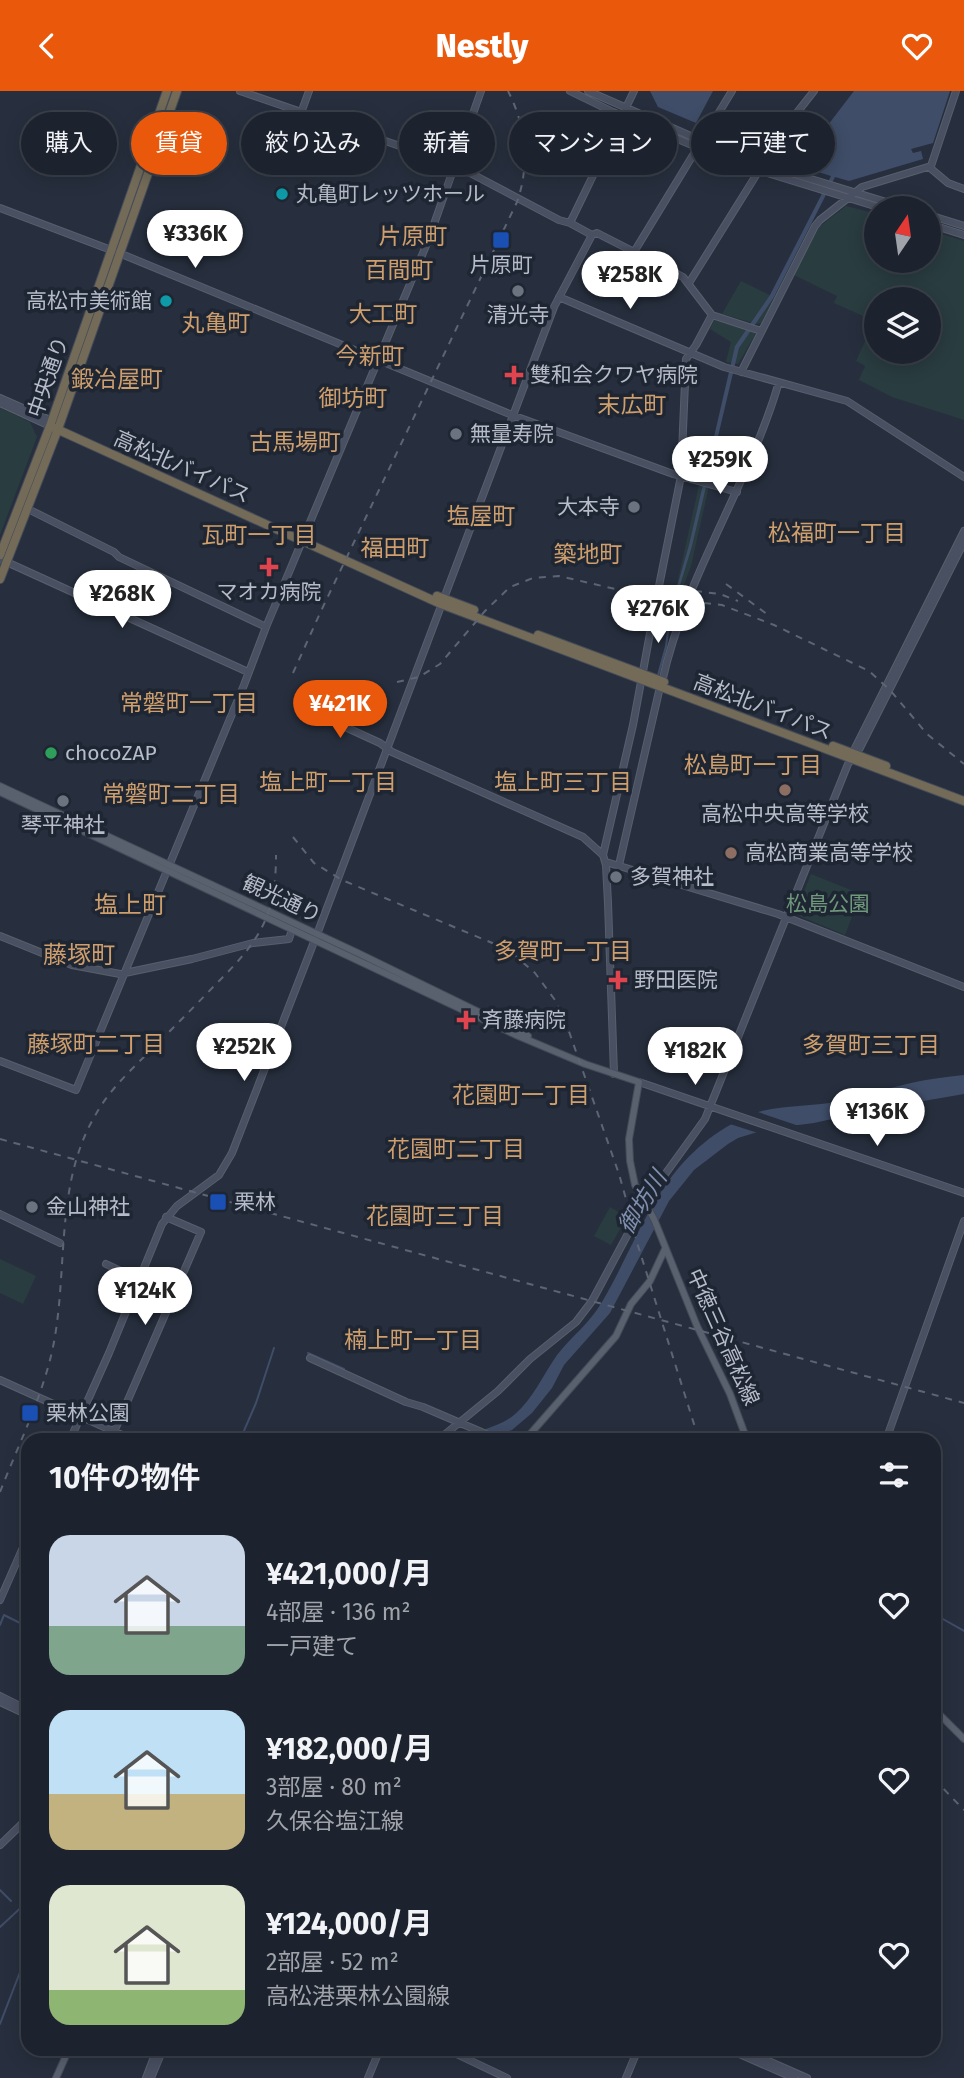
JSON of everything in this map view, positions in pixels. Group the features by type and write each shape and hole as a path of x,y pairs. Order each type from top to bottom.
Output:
{"highway":[{"name":"中央通り","path":"2,559 27,509 167,91"},
{"name":"中央通り","path":"115,252 177,91"},
{"name":"中央通り","path":"0,579 2,559 55,425"},
{"name":"高松北バイパス","path":"55,425 442,601 964,798"}],"main road":[{"name":"観光通り","path":"0,786 292,930 316,937"},
{"name":"観光通り","path":"0,792 316,937 516,1035 585,1064 639,1082"},
{"name":"中徳三谷高松線","path":"639,1082 629,1139 635,1185 657,1224 697,1326 730,1394 744,1433"},
{"name":"中徳三谷高松線","path":"531,1433 616,1336 631,1304 650,1282 666,1247"},
{"path":"941,1716 964,1739"},
{"path":"56,2078 66,2056"}],"street":[{"path":"240,91 301,112 309,91"},
{"path":"474,112 481,91"},
{"path":"570,91 624,112"},
{"path":"589,91 624,112"},
{"path":"624,112 634,91"},
{"path":"719,112 732,91"},
{"path":"797,112 814,91"},
{"path":"741,372 816,226 854,192 929,167 956,91"},
{"path":"634,252 691,157"},
{"path":"929,167 948,183 964,189"},
{"path":"0,1061 76,1090 428,241 451,175"},
{"path":"474,175 592,235"},
{"path":"570,223 593,175"},
{"path":"690,283 755,175"},
{"path":"782,175 864,203"},
{"path":"790,175 867,196"},
{"path":"0,208 115,252 512,415 681,476 737,492"},
{"path":"942,219 964,226"},
{"path":"942,227 964,235"},
{"path":"74,1433 166,1217 183,1201 215,1179 232,1153 512,415 559,297 592,235 597,233 683,277 712,315 761,331"},
{"path":"559,297 741,372 847,401 964,477"},
{"path":"614,1074 604,858 643,677 681,476 686,359 712,315"},
{"path":"619,865 661,684 683,609 737,492 779,382"},
{"path":"0,400 55,425"},
{"path":"27,509 114,552 119,557 266,627"},
{"path":"446,1433 576,1322 647,1204 696,1133 710,1106 853,756 964,531"},
{"path":"853,756 964,542"},
{"path":"2,559 248,673"},
{"path":"308,710 583,837 604,858 619,865 787,917 964,987"},
{"path":"0,936 72,965 120,974 253,943 289,939 292,930"},
{"path":"639,1082 964,1193"},
{"path":"0,1214 60,1243"},
{"path":"0,1380 114,1432 201,1232 166,1217"},
{"path":"888,1433 964,1221"},
{"path":"106,1264 174,1296"},
{"path":"310,1358 484,1433"},
{"path":"0,1600 21,1551"},
{"path":"0,1696 21,1706"},
{"path":"0,1702 21,1712"},
{"path":"0,1845 21,1825"},
{"path":"147,2078 155,2056"},
{"path":"147,2078 159,2056"},
{"path":"368,2078 377,2056"},
{"path":"461,2056 507,2078"},
{"path":"626,2078 635,2056"},
{"path":"744,2056 794,2078"},
{"path":"757,2056 807,2078"}],"green space":[{"path":"846,206 864,211 864,273 942,273 942,234 964,241 964,420 892,397 859,380 865,366 856,361 864,343 864,364 941,364 941,287 864,287 864,316 834,303 837,296 794,275 819,227"},
{"path":"741,281 774,297 761,323 722,314"},
{"path":"714,320 754,332 755,335 738,364 726,362 731,342 710,329"},
{"path":"0,408 30,422 37,437 0,535"},
{"path":"699,485 709,486 691,566 679,598 674,598"},
{"name":"松島公園","path":"811,874 861,894 845,935 797,915 796,911"},
{"path":"610,1207 627,1217 611,1245 594,1236"},
{"path":"0,1259 36,1276 23,1304 0,1293"}],"water":[{"path":"650,91 713,91 702,112 691,112 691,121 677,115 677,112 658,107"},
{"path":"854,91 950,91 933,143 911,149 913,153 921,151 923,159 849,181 835,177 774,297 739,348 692,546 671,615 667,647 659,676 657,675 665,646 669,615 689,545 735,346 770,295 831,176 828,175 835,175 835,116"},
{"path":"964,1075 964,1094 814,1123 767,1129 738,1138 694,1170 669,1201 610,1313 564,1365 552,1388 532,1413 504,1433 473,1433 508,1419 527,1402 557,1355 597,1310 658,1197 674,1174 693,1153 716,1134 745,1117 765,1110 829,1103 918,1082"}],"pier":[{"path":"755,1111 799,1126 761,1134 730,1124"}],"waterway":[{"path":"243,1433 274,1348"},
{"path":"308,1353 344,1369"},
{"path":"0,1625 4,1615 21,1624"},
{"path":"941,1618 964,1631"},
{"path":"0,1890 11,1901"},
{"path":"0,1927 21,1908"},
{"path":"0,2024 21,1970"}],"railway":[{"path":"293,673 517,202 524,174 524,146 519,118 508,91"},
{"path":"397,682 419,677 440,664 485,611 510,587 533,578 559,576 650,597 722,605 774,625 869,671 890,690 927,734 964,764"},
{"path":"726,584 771,617"},
{"path":"695,591 720,594 738,601"},
{"path":"293,837 314,863 342,880 512,953 535,973 555,1000 566,1023 619,1174 634,1233 697,1433"},
{"path":"24,1433 38,1399 54,1342 68,1196 83,1140 96,1114 115,1088 229,971 254,940 270,906 276,855"},
{"path":"0,1139 964,1403"},
{"path":"0,1492 21,1441"},
{"path":"941,1786 964,1810"}],"place":[{"name":"丸亀町レッツホール","path":"282,194"},
{"name":"片原町","path":"501,240"},
{"name":"清光寺","path":"518,291"},
{"name":"高松市美術館","path":"166,301"},
{"name":"雙和会クワヤ病院","path":"514,375"},
{"name":"無量寿院","path":"456,434"},
{"name":"大本寺","path":"634,507"},
{"name":"マオカ病院","path":"269,567"},
{"name":"chocoZAP","path":"51,753"},
{"name":"高松中央高等学校","path":"785,790"},
{"name":"琴平神社","path":"63,801"},
{"name":"高松商業高等学校","path":"731,853"},
{"name":"多賀神社","path":"616,877"},
{"name":"野田医院","path":"618,980"},
{"name":"斉藤病院","path":"466,1020"},
{"name":"栗林","path":"218,1202"},
{"name":"金山神社","path":"32,1207"},
{"name":"栗林公園","path":"30,1413"}],"district":[{"name":"片原町","path":"413,236"},
{"name":"百間町","path":"399,270"},
{"name":"大工町","path":"383,314"},
{"name":"丸亀町","path":"216,323"},
{"name":"今新町","path":"370,356"},
{"name":"鍛冶屋町","path":"117,379"},
{"name":"御坊町","path":"353,398"},
{"name":"末広町","path":"632,405"},
{"name":"古馬場町","path":"295,442"},
{"name":"塩屋町","path":"481,516"},
{"name":"松福町一丁目","path":"837,533"},
{"name":"瓦町一丁目","path":"259,535"},
{"name":"福田町","path":"395,548"},
{"name":"築地町","path":"588,554"},
{"name":"常磐町一丁目","path":"189,703"},
{"name":"松島町一丁目","path":"753,765"},
{"name":"塩上町一丁目","path":"328,782"},
{"name":"塩上町三丁目","path":"563,782"},
{"name":"常磐町二丁目","path":"171,794"},
{"name":"塩上町","path":"130,905"},
{"name":"多賀町一丁目","path":"563,951"},
{"name":"藤塚町","path":"79,955"},
{"name":"藤塚町二丁目","path":"96,1044"},
{"name":"多賀町三丁目","path":"871,1045"},
{"name":"花園町一丁目","path":"521,1095"},
{"name":"花園町二丁目","path":"456,1149"},
{"name":"花園町三丁目","path":"435,1216"},
{"name":"楠上町一丁目","path":"413,1340"}],"water label":[{"name":"御坊川","path":"642,1202"}]}
